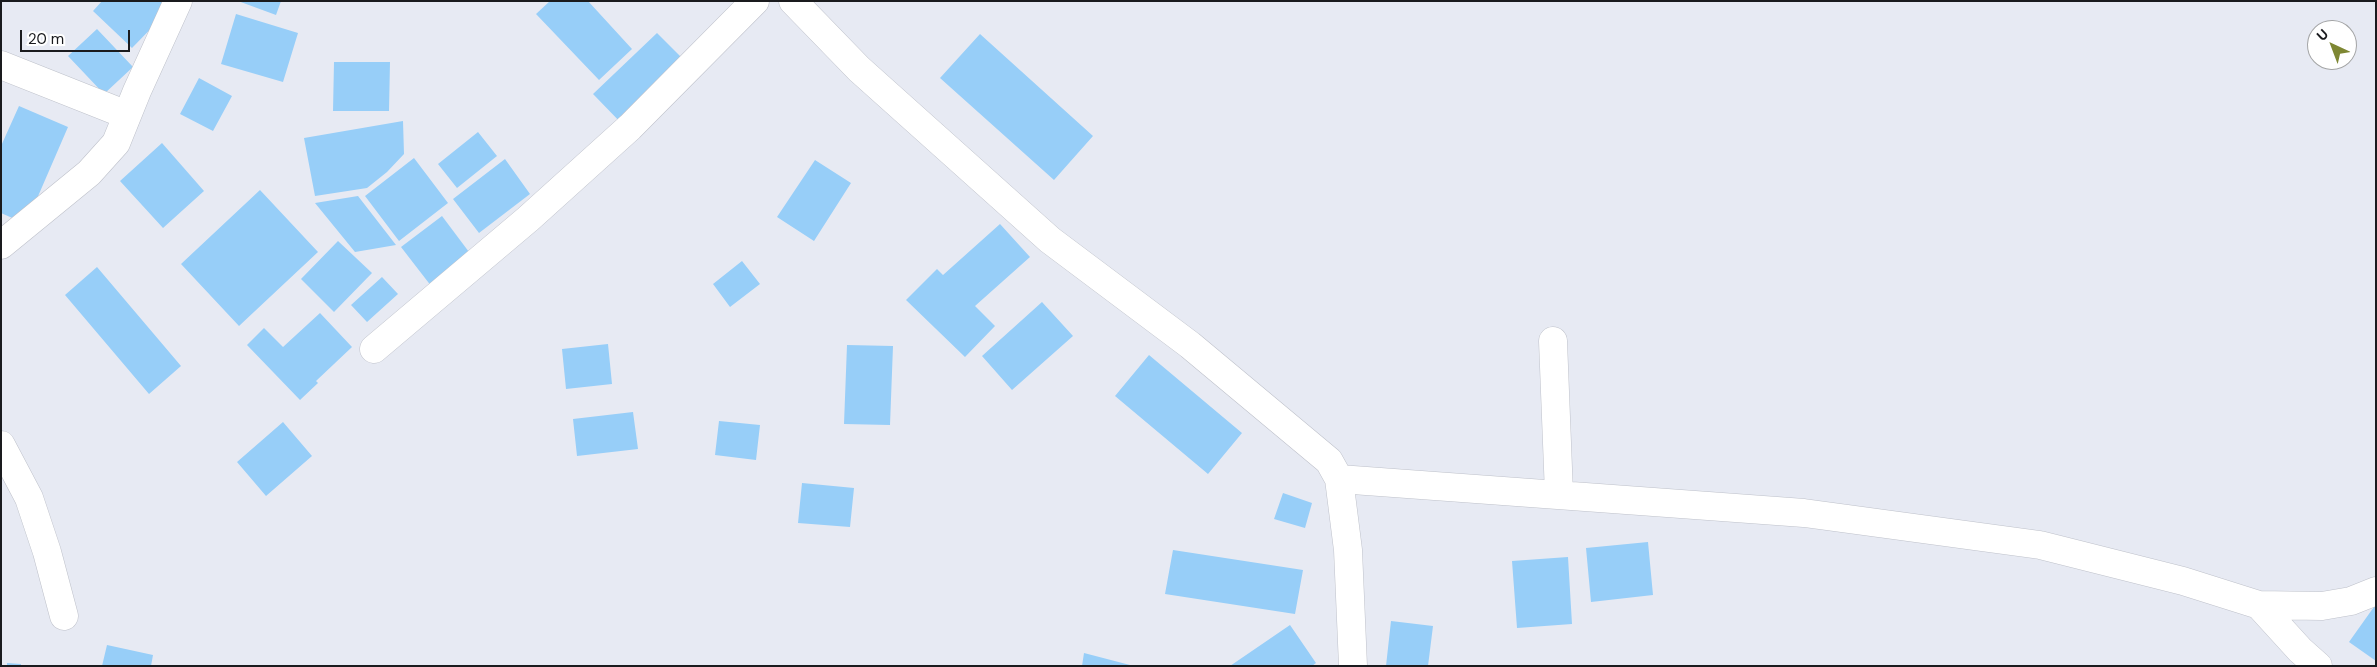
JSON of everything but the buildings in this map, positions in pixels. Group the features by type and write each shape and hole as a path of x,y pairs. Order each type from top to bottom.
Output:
{"street":[{"path":"1,245 90,173 116,143 178,1"},
{"path":"374,349 528,219 630,127 755,1"},
{"path":"793,1 859,69 1050,240 1190,345 1329,461 1339,479 1348,550 1353,666"},
{"path":"1,65 127,115"},
{"path":"1553,341 1559,494"},
{"path":"1,445 29,498 47,552 64,616"},
{"path":"1339,479 1804,513 2040,545 2183,581 2259,605 2288,604 2310,608 2351,601 2376,591"},
{"path":"2259,605 2300,650 2318,666"}]}
